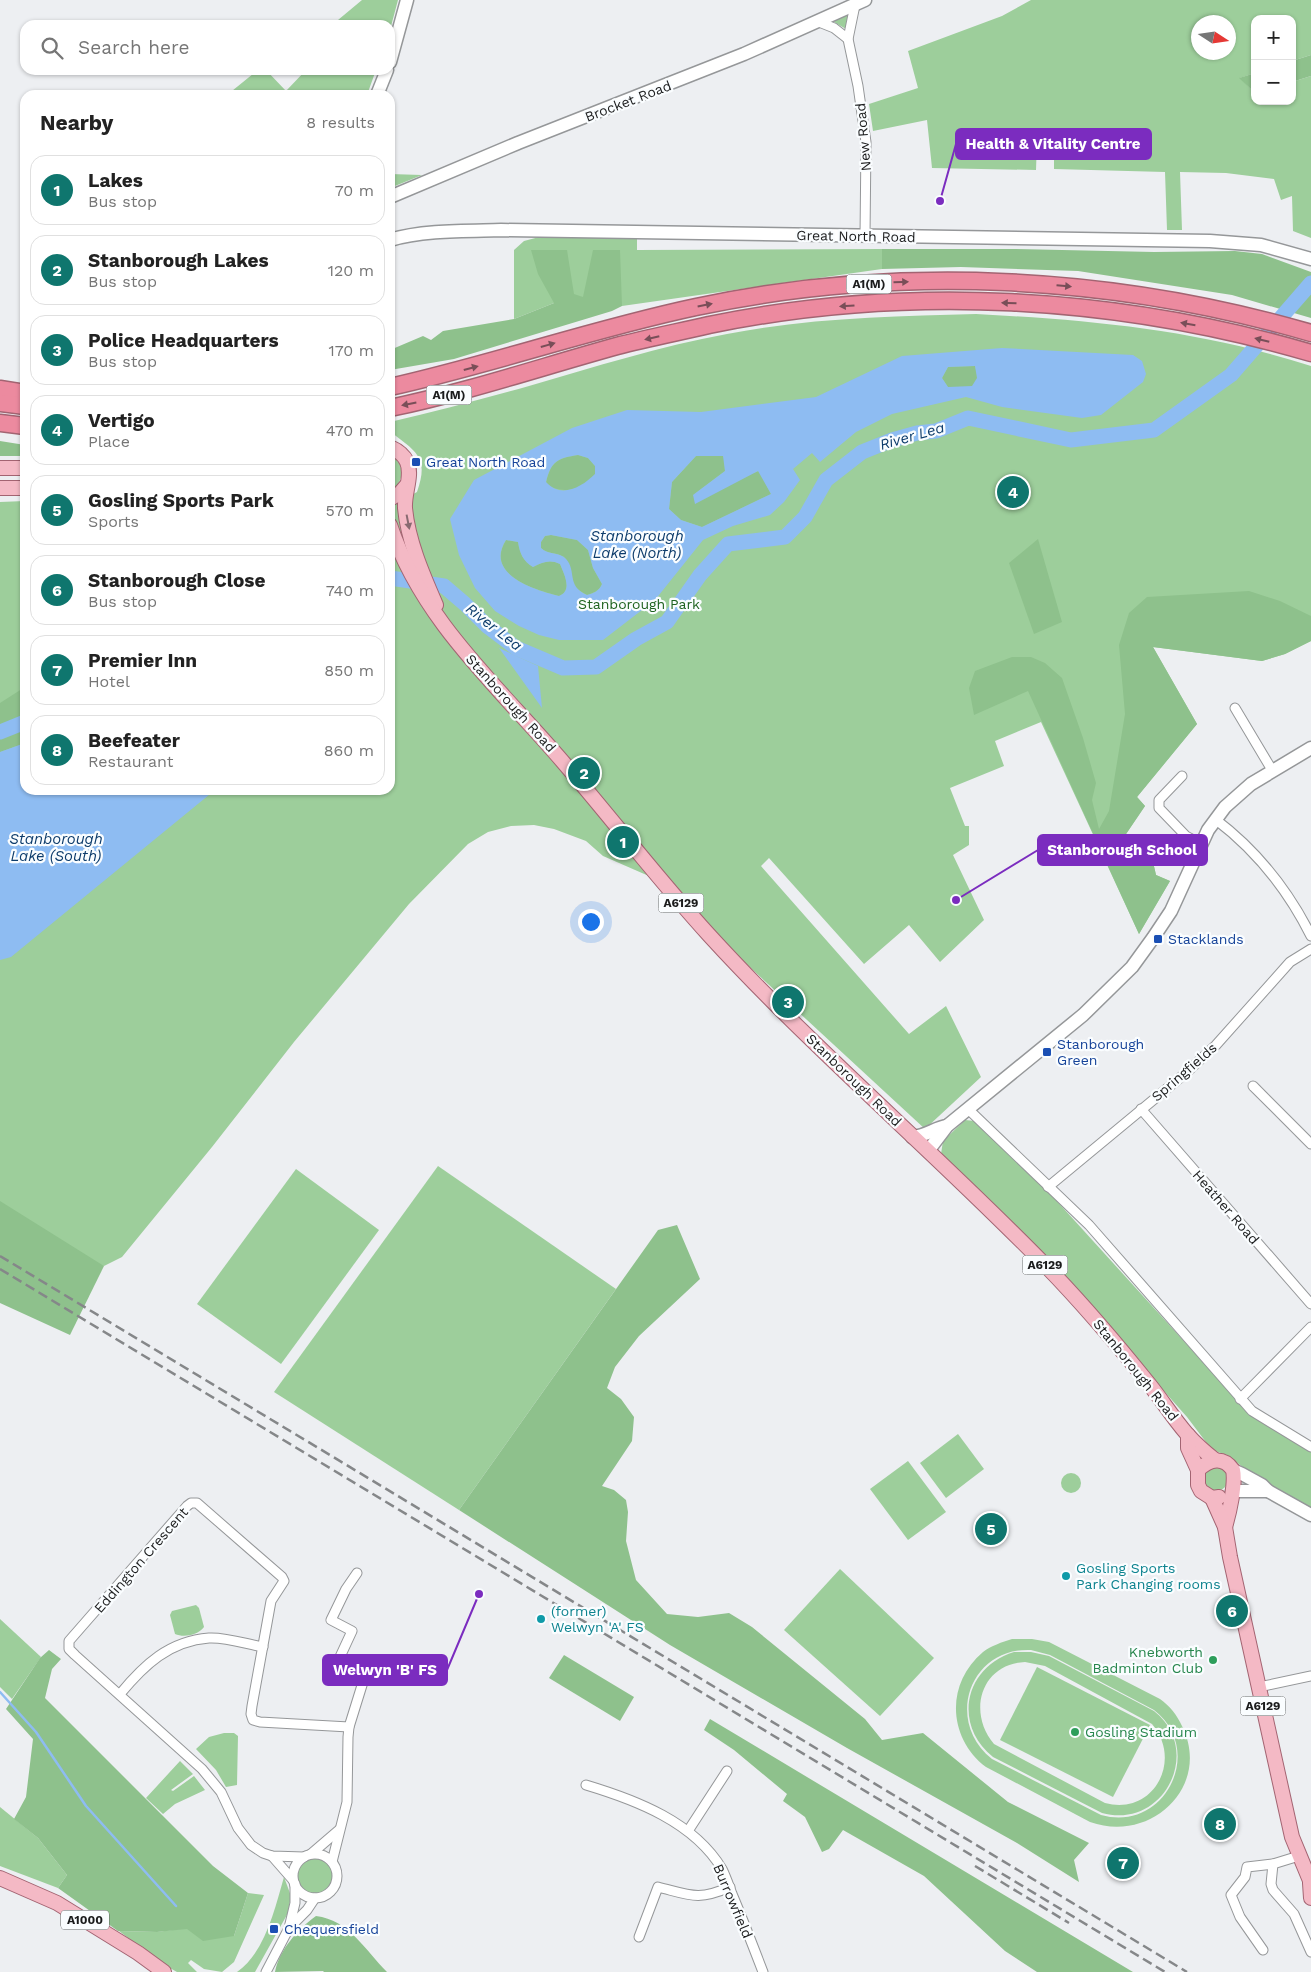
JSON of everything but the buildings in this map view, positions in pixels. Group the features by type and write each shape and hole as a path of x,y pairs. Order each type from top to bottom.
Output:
{"highway":[{"name":"A1(M)","path":"395,386 474,367 655,316 747,298 821,288 925,281 1024,283 1126,293 1243,314 1311,333"},
{"name":"A1(M)","path":"395,407 441,397 618,346 661,336 776,314 839,306 966,301 1026,303 1124,313 1236,333 1311,353"},
{"path":"0,389 20,393"},
{"path":"0,403 20,405"},
{"path":"0,423 20,425"}],"main road":[{"path":"395,44 407,0"},
{"name":"Brocket Road","path":"395,195 518,144 670,85 819,22 860,2"},
{"path":"379,90 385,75"},
{"name":"Great North Road","path":"395,237 501,230 1238,242 1279,249 1311,259"},
{"path":"395,450 408,463 409,476 406,486 400,494 395,496"},
{"path":"0,468 20,468"},
{"name":"A6129","path":"406,486 406,518 427,596"},
{"path":"0,488 20,488"},
{"name":"A6129","path":"395,539 401,556 427,596"},
{"name":"Stanborough Road","path":"427,596 446,628 464,651 564,762 648,865 709,934 832,1059 1047,1267 1116,1344 1165,1404 1188,1436 1215,1460 1226,1463 1234,1470 1235,1477 1225,1527"},
{"path":"928,1152 947,1126 1084,1015 1132,967 1171,911 1201,844 1215,819 1241,792 1272,770 1311,748"},
{"path":"912,1137 928,1134 940,1127 947,1126"},
{"name":"Stanborough Road","path":"1188,1436 1188,1448 1198,1470 1198,1485 1201,1491 1212,1498 1225,1527 1292,1837 1311,1883 1311,1898"},
{"path":"1198,1470 1208,1462 1215,1460"},
{"path":"1234,1470 1262,1485 1268,1492 1311,1515"},
{"path":"1212,1498 1226,1495 1231,1491 1268,1492"},
{"name":"A1000","path":"0,1878 57,1903 138,1953 164,1972"}],"street":[{"name":"New Road","path":"860,2 848,39 858,86 866,142 865,236"},
{"path":"819,22 842,33 848,39"},
{"path":"1235,708 1272,770"},
{"path":"1182,776 1159,800 1159,808 1186,836 1201,844"},
{"path":"1215,819 1256,855 1283,888 1300,914 1311,936"},
{"name":"Springfields","path":"1048,1187 1187,1072 1216,1045 1290,962 1311,949"},
{"path":"1252,1086 1311,1144"},
{"path":"968,1109 1089,1225 1252,1411 1311,1448"},
{"name":"Heather Road","path":"1141,1109 1311,1304"},
{"path":"1240,1399 1311,1327"},
{"name":"Eddington Crescent","path":"294,1882 272,1856 261,1851 243,1837 221,1792 202,1769 69,1649 69,1641 191,1503 197,1503 282,1577 284,1581 271,1601 252,1706 251,1714 253,1720 349,1727"},
{"path":"332,1862 346,1802 349,1727 362,1677 360,1672 340,1662 339,1659 352,1631 331,1620 356,1573"},
{"path":"120,1694 146,1665 170,1649 208,1638 263,1647"},
{"path":"1259,1687 1311,1676"},
{"path":"688,1831 727,1771"},
{"name":"Burrowfield","path":"586,1785 617,1794 642,1805 688,1831 715,1858 723,1871 762,1972"},
{"path":"265,1970 289,1928 296,1903 295,1866 340,1830"},
{"path":"289,1928 307,1910 315,1898 328,1893 336,1882 336,1868 332,1862 323,1855 308,1855"},
{"name":"Eddington Crescent","path":"272,1856 308,1855"},
{"path":"1263,1950 1240,1917 1232,1898 1233,1892 1245,1877 1247,1867 1273,1864 1299,1856"},
{"path":"1273,1864 1271,1884 1273,1890 1294,1914 1311,1952"},
{"path":"294,1882 303,1894 315,1898"},
{"path":"639,1937 658,1887 698,1897 713,1895 730,1888"}],"green space":[{"path":"362,0 398,0 393,20 338,20"},
{"path":"1031,0 1311,0 1311,55 1296,60 1296,15 1251,15 1251,74 1240,78 1251,89 1251,105 1296,105 1296,81 1311,76 1311,238 1293,231 1292,196 1281,200 1274,179 1226,173 1180,172 1182,230 1167,230 1165,172 1054,169 1054,140 1037,141 1036,170 932,168 927,120 873,131 869,104 918,88 908,51 1002,16"},
{"path":"848,15 846,29 834,22 835,20"},
{"path":"1311,55 1311,76 1296,81 1296,60"},
{"path":"1251,74 1251,89 1239,78"},
{"path":"252,75 271,75 285,90 233,90"},
{"path":"301,75 374,75 369,90 287,90"},
{"path":"395,174 422,175 395,186"},
{"path":"543,236 637,239 637,250 882,249 882,269 622,306 564,299 514,319 514,250 524,241"},
{"path":"882,249 1235,251 1262,254 1311,272 1311,318 1232,295 1078,271 961,267 882,269"},
{"path":"531,250 567,250 574,294 583,297 593,250 620,250 622,306 612,311 454,359 395,369 395,348 423,336 431,340 443,331 514,319 554,303 538,274"},
{"name":"Stanborough Park","path":"976,314 1104,324 1187,335 1311,366 1311,641 1285,654 1262,661 1153,647 1197,724 1137,797 1145,806 1124,837 1153,862 1156,875 1170,881 1139,934 1041,722 995,741 1004,766 950,788 965,826 969,826 969,845 953,855 984,920 940,962 909,925 864,964 769,858 761,866 909,1034 946,1006 981,1077 925,1129 715,935 674,887 603,856 586,841 554,829 534,825 511,826 488,832 468,844 409,904 294,1042 212,1147 122,1257 104,1266 0,1245 0,502 20,501 20,795 395,795 395,503 417,492 422,471 421,463 414,451 395,435 395,421 494,396 652,351 702,339 789,324 882,317"},
{"path":"975,366 978,378 972,387 948,387 942,378 948,367"},
{"path":"0,441 20,444 20,456 0,456"},
{"path":"578,455 588,458 595,466 595,474 591,480 579,487 565,490 551,487 546,483 550,470 556,462 560,459"},
{"path":"696,456 724,456 725,471 693,495 759,471 771,494 702,527 681,520 669,509 672,482"},
{"path":"395,459 399,463 402,473 399,483 395,487"},
{"path":"551,535 577,540 588,550 593,568 602,584 598,590 587,595 575,588 566,559 561,555 541,548 541,542 545,536"},
{"path":"1038,539 1062,622 1034,634 1009,563"},
{"path":"506,540 518,542 522,557 533,567 546,562 560,564 565,577 566,590 559,596 537,589 515,578 502,563 501,552"},
{"path":"1249,591 1280,601 1311,616 1311,641 1285,654 1262,661 1153,647 1197,724 1137,797 1145,806 1124,837 1153,862 1156,875 1170,881 1139,934 1028,691 974,715 969,688 975,671 1012,657 1031,657 1045,663 1062,678 1096,783 1092,800 1099,829 1109,811 1125,714 1119,645 1129,613 1147,597"},
{"path":"20,690 20,745 0,752 0,703"},
{"path":"965,1120 975,1121 1045,1188 1251,1415 1311,1451 1311,1510 1252,1474 1227,1455 1212,1450 1187,1417 1108,1328 941,1154 943,1141"},
{"path":"438,1166 616,1289 459,1510 274,1392"},
{"path":"296,1169 379,1230 281,1364 197,1304"},
{"path":"0,1201 104,1266 70,1335 0,1303"},
{"path":"677,1225 700,1279 639,1336 615,1367 607,1388 621,1399 634,1417 632,1441 602,1486 614,1490 626,1500 628,1512 626,1541 636,1580 667,1614 698,1617 729,1613 752,1627 865,1719 882,1740 923,1733 1008,1802 1089,1843 1074,1860 1079,1882 1017,1843 847,1748 670,1645 459,1510 658,1230"},
{"path":"958,1434 984,1469 946,1498 920,1463"},
{"path":"908,1461 946,1512 908,1540 870,1489"},
{"path":"1216,1467 1225,1470 1228,1479 1225,1488 1216,1491 1207,1488 1204,1479 1207,1470"},
{"path":"1071,1473 1078,1476 1081,1483 1078,1490 1071,1493 1064,1490 1061,1483 1064,1476"},
{"path":"840,1569 934,1658 880,1716 784,1630"},
{"path":"196,1605 199,1608 204,1627 191,1635 182,1636 175,1634 170,1615 172,1611"},
{"path":"0,1619 41,1657 12,1699 0,1687"},
{"path":"1012,1639 1032,1639 1049,1642 1160,1699 1170,1708 1182,1726 1189,1748 1189,1769 1182,1789 1170,1805 1154,1817 1134,1825 1113,1827 1090,1822 986,1767 973,1755 964,1741 958,1726 956,1711 957,1695 962,1679 983,1652 997,1644","holes":["1031,1650 1050,1655 1154,1710 1169,1727 1177,1746 1177,1766 1171,1784 1160,1800 1144,1812 1124,1817 1101,1815 992,1759 977,1743 969,1726 967,1707 971,1689 979,1673 992,1660 1010,1652"]},
{"path":"49,1650 61,1659 52,1669 45,1698 213,1866 248,1893 234,1936 203,1941 187,1929 157,1932 118,1931 58,1888 67,1875 38,1838 14,1819 26,1797 33,1739 6,1709 40,1658"},
{"path":"1014,1652 1031,1652 1049,1656 1154,1711 1169,1727 1176,1746 1176,1765 1170,1783 1159,1798 1143,1810 1124,1815 1102,1813 993,1757 980,1744 972,1729 969,1713 970,1698 975,1683 984,1670 997,1659","holes":["1025,1662 1045,1666 1152,1724 1161,1738 1165,1753 1164,1768 1158,1782 1150,1793 1137,1801 1122,1805 1105,1803 994,1744 981,1718 980,1705 983,1692 989,1680 998,1671 1010,1665"]},
{"path":"564,1655 634,1697 620,1721 549,1678"},
{"name":"Gosling Stadium","path":"1037,1667 1150,1725 1113,1797 1000,1740"},
{"path":"710,1719 1133,1972 1037,1972 1005,1951 924,1876 843,1830 829,1849 822,1852 805,1817 783,1801 787,1794 734,1750 704,1730"},
{"path":"224,1733 234,1733 238,1736 237,1785 226,1787 216,1770 196,1749 209,1737"},
{"path":"180,1761 193,1774 171,1790 173,1791 194,1776 205,1790 175,1804 163,1814 146,1798"},
{"path":"0,1807 38,1838 67,1875 58,1888 0,1866"},
{"path":"315,1858 328,1863 333,1876 328,1889 315,1894 302,1889 297,1876 302,1863"},
{"path":"284,1877 291,1896 288,1913 255,1972 237,1972 247,1964 262,1942 273,1916"},
{"path":"248,1893 264,1895 234,1962 222,1972 204,1969 191,1960 188,1963 197,1972 177,1972 161,1963 119,1931 157,1932 187,1928 234,1936"},
{"path":"316,1916 338,1923 356,1937 387,1972 275,1972 277,1964 290,1941"}],"water":[{"name":"Stanborough Lake (North)","path":"1002,348 1133,355 1142,361 1146,374 1143,382 1101,415 1082,418 1002,407 966,397 892,414 856,432 820,462 812,453 793,469 800,480 784,502 770,515 733,526 703,540 655,600 603,640 559,640 539,635 519,626 495,611 475,588 459,555 450,519 474,480 572,428 627,410 701,412 816,397 902,356","holes":["975,366 977,378 972,386 948,387 942,378 948,367","578,455 588,458 595,466 595,474 578,487 558,490 546,482 550,469 560,459","696,456 723,456 725,471 693,495 695,504 758,471 771,494 702,527 681,520 669,509 672,482","551,535 577,540 588,550 593,568 602,584 594,592 587,595 581,591 574,583 571,568 566,559 561,555 547,552 541,548 541,542 545,536","506,540 518,542 522,557 533,567 546,562 560,564 564,573 566,590 559,596 525,585 507,571 501,562 501,552"]},
{"path":"499,648 538,666 542,708"},
{"name":"Stanborough Lake (South)","path":"20,745 20,795 209,795 11,957 0,960 0,752"}],"waterway":[{"name":"River Lea","path":"395,579 444,586 487,626 516,648 563,668 596,667 636,639 667,622 700,575 728,544 785,537 805,517 826,480 862,452 892,440 917,433 936,431 968,418 1071,440 1154,430 1231,375 1311,283"},
{"name":"River Lea","path":"0,732 20,724"},
{"path":"0,1692 36,1732 86,1806 176,1906"}],"railway":[{"path":"0,1256 1187,1972"},
{"path":"0,1269 1165,1972"},
{"path":"975,1866 1069,1923"}],"place":[{"name":"Health & Vitality Centre","path":"940,201"},
{"name":"Great North Road","path":"416,462"},
{"name":"Vertigo","path":"1013,492"},
{"name":"Stanborough Lakes","path":"584,773"},
{"name":"Lakes","path":"623,842"},
{"name":"Stanborough School","path":"956,900"},
{"name":"Stacklands","path":"1158,939"},
{"name":"Police Headquarters","path":"788,1002"},
{"name":"Stanborough Green","path":"1047,1052"},
{"name":"Gosling Sports Park","path":"991,1529"},
{"name":"Gosling Sports Park Changing rooms","path":"1066,1576"},
{"name":"Welwyn 'B' FS","path":"479,1594"},
{"name":"Stanborough Close","path":"1232,1611"},
{"name":"(former) Welwyn 'A' FS","path":"541,1619"},
{"name":"Knebworth Badminton Club","path":"1213,1660"},
{"name":"Gosling Stadium","path":"1075,1732"},
{"name":"Beefeater","path":"1220,1824"},
{"name":"Premier Inn","path":"1123,1863"},
{"name":"Chequersfield","path":"274,1929"}]}
